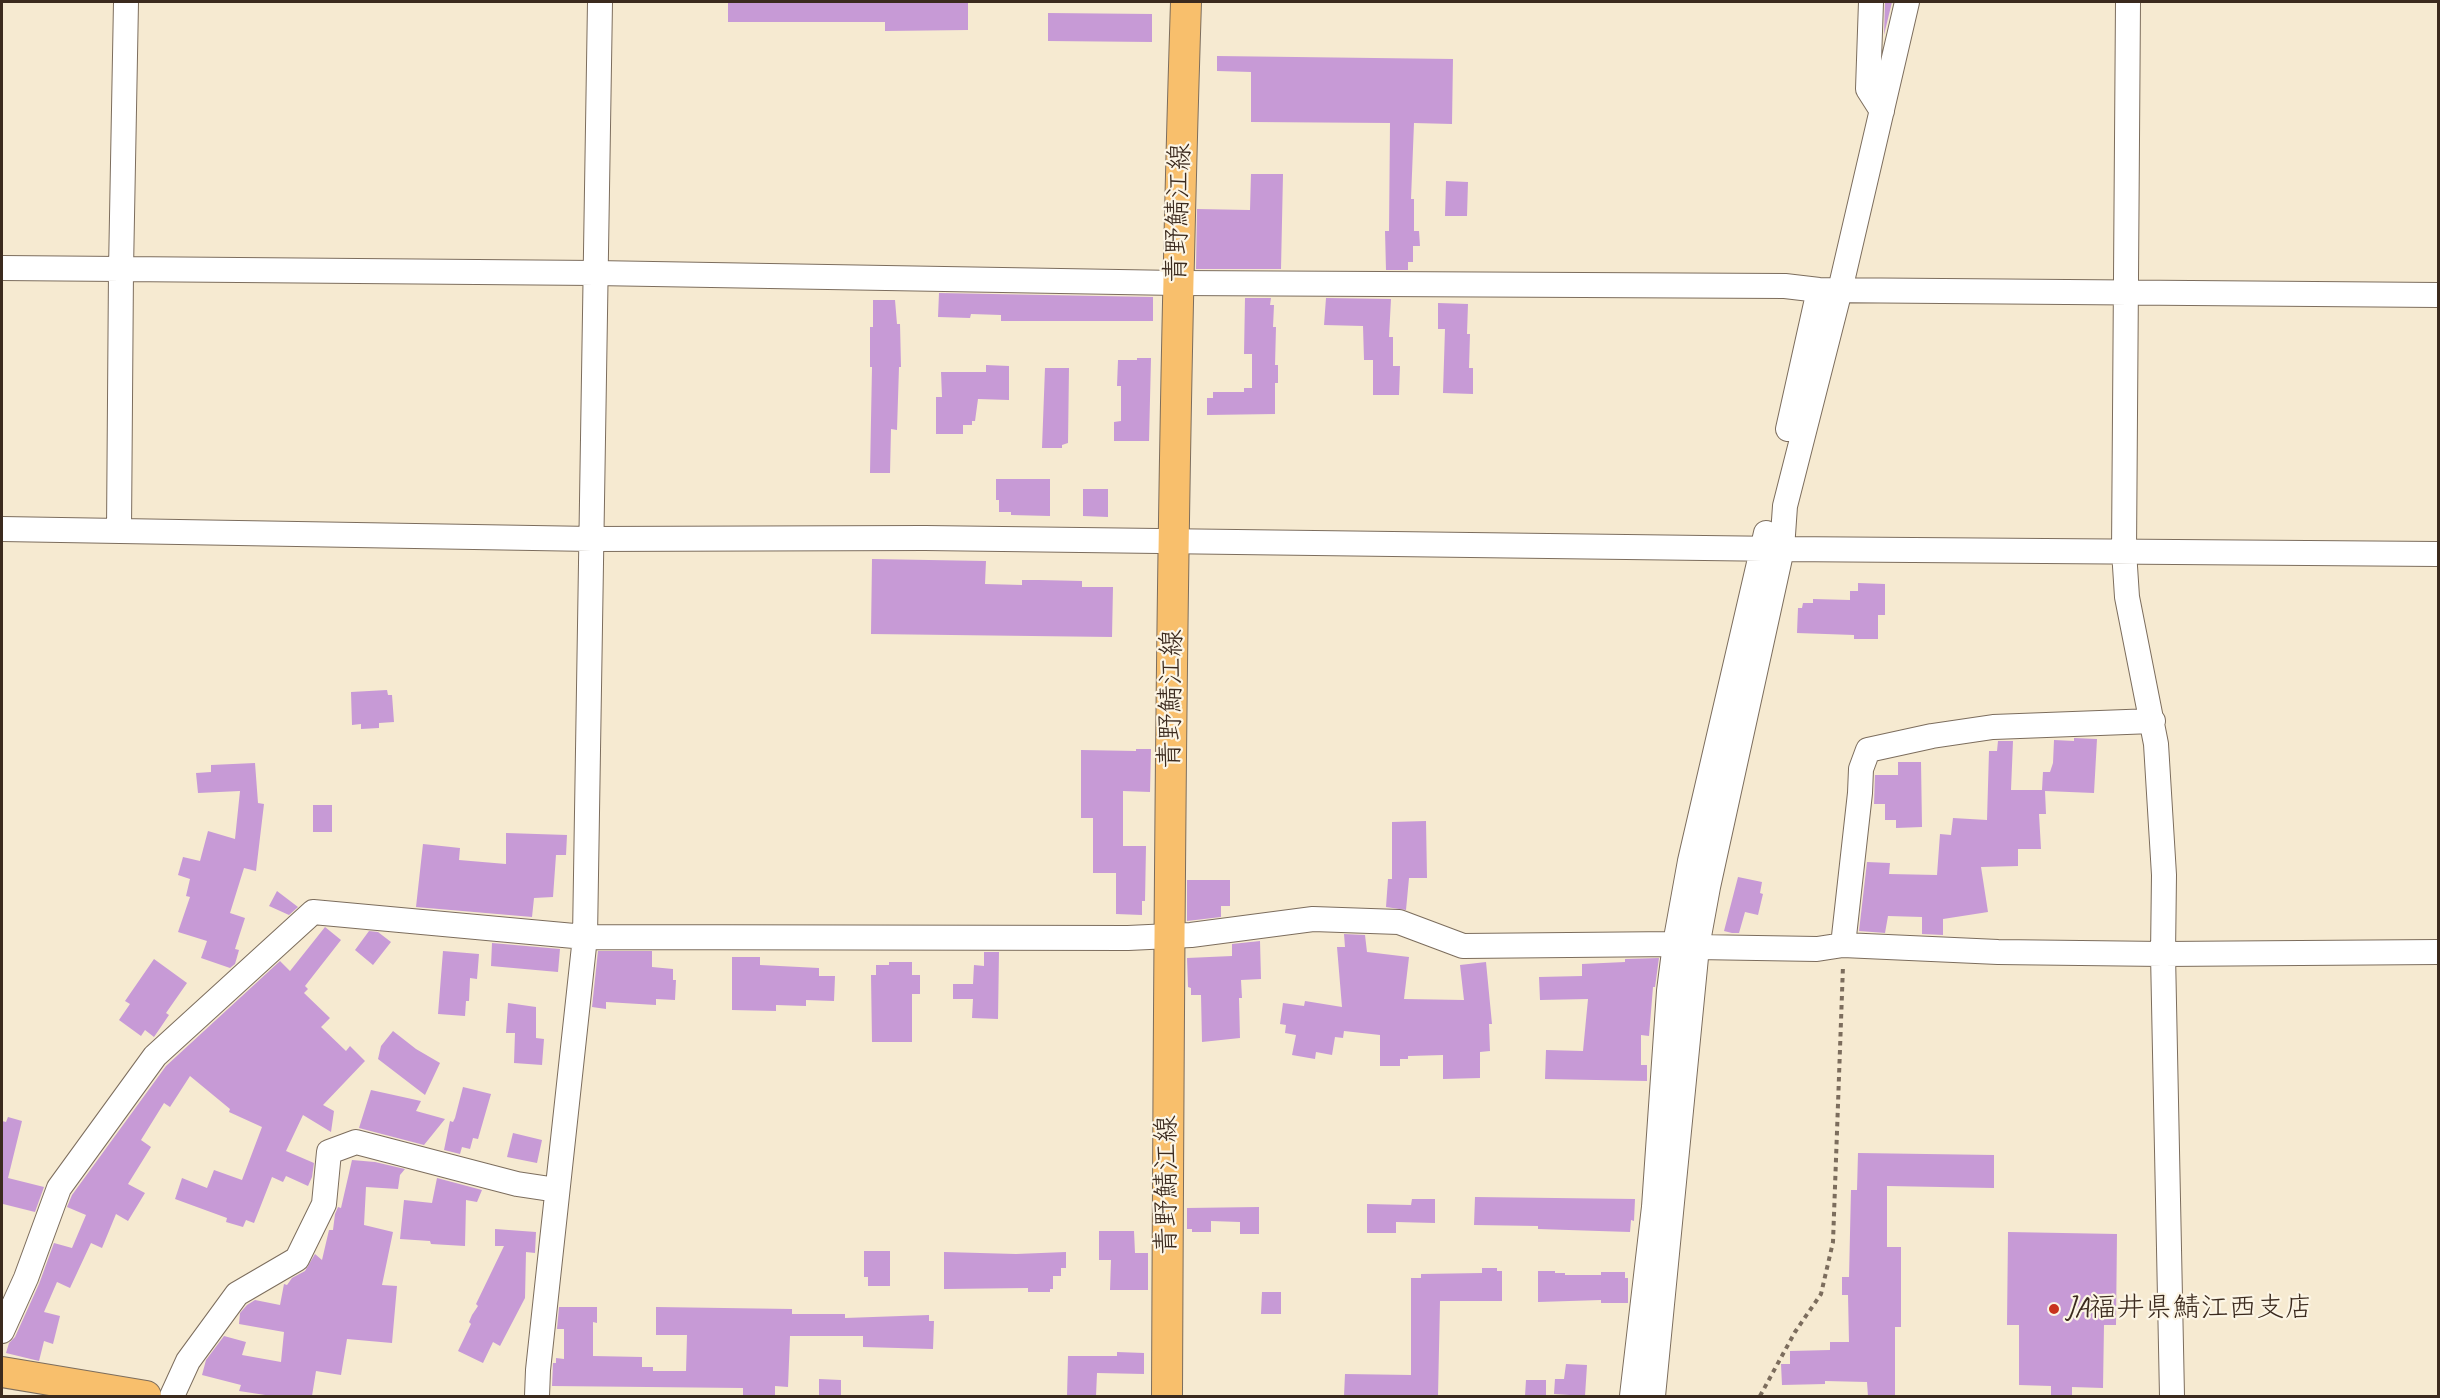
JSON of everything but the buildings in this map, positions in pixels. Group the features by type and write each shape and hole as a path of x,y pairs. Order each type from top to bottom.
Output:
{"main road":[{"name":"青野鯖江線","path":"1167,1396 1173,542 1177,283 1186,2"},
{"path":"2,1372 146,1396"}],"street":[{"path":"119,530 126,2"},
{"path":"537,1396 585,937 600,2"},
{"path":"1871,2 1868,89 1881,111"},
{"path":"1653,1396 1693,849 1772,549 1829,290 1881,111 1907,2"},
{"path":"2128,2 2124,550 2127,597 2156,744 2164,875 2163,954 2172,1396"},
{"path":"2,268 595,273 1177,283 1773,286 1829,290 2439,295"},
{"path":"2,529 592,539 926,538 1772,549 2439,554"},
{"path":"1844,945 1861,769 1868,750 1932,736 1993,728 2153,721"},
{"path":"2,1331 26,1278 59,1188 155,1056 313,912 585,937 1128,938 1169,936 1313,919 1400,922 1463,946 1686,946 1817,949 1844,945 1998,952 2163,954 2439,952"},
{"path":"1632,1396 1654,1207 1669,991 1686,946"},
{"path":"172,1396 188,1361 237,1294 297,1259 324,1204 329,1152 356,1142 517,1184 557,1190"}],"path":[{"path":"1760,1396 1795,1332 1821,1294 1833,1242 1844,945"}],"place":[{"name":"JA福井県鯖江西支店","path":"2054,1309"}]}
